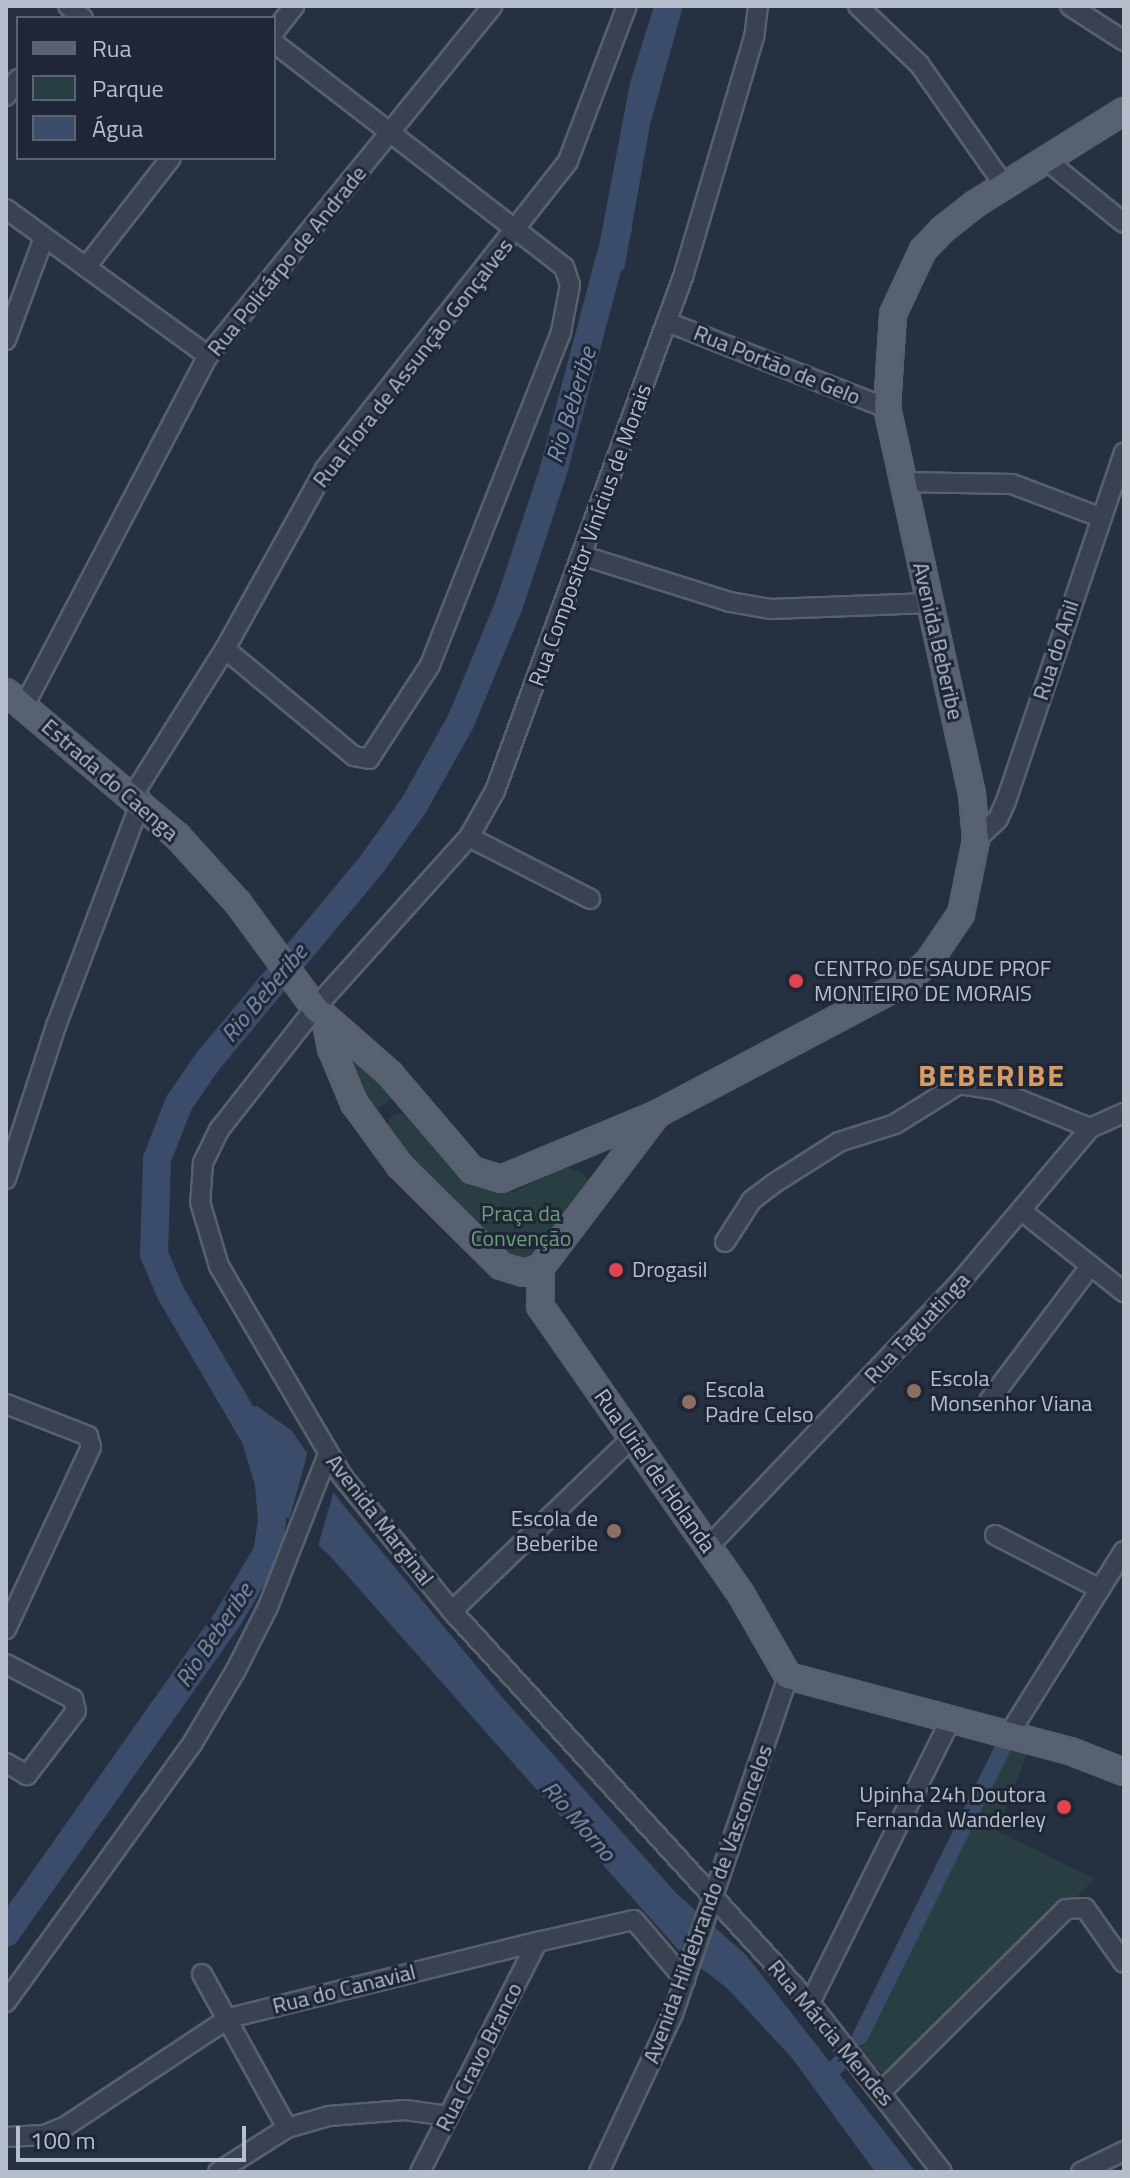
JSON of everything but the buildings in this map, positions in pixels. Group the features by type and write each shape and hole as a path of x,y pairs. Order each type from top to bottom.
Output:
{"main road":[{"name":"Avenida Beberibe","path":"390,1074 472,1170 501,1179 581,1142 657,1114 903,984 929,961 961,914 976,840 969,775 901,482 887,408 893,314 905,281 942,230 1004,185 1124,111"},
{"name":"Estrada do Caenga","path":"15,699 137,798 272,946 320,1013"},
{"path":"320,1013 390,1074"},
{"path":"320,1013 354,1103 400,1166 501,1266 524,1273 541,1267"},
{"path":"354,1103 357,1080 365,1073 390,1074"},
{"name":"Avenida Beberibe","path":"541,1267 657,1114"},
{"path":"581,1142 605,1155 605,1185"},
{"name":"Rua Uriel de Holanda","path":"541,1267 540,1306 764,1630 788,1676"},
{"path":"788,1676 1009,1734 1124,1772"}],"street":[{"path":"276,29 294,6"},
{"name":"Rua Policárpo de Andrade","path":"15,699 208,356 394,131 492,6"},
{"name":"Rua Flora de Assunção Gonçalves","path":"6,1179 56,1026 137,798 225,649 325,469 517,230 568,161 627,6"},
{"name":"Rua Compositor Vinícius de Morais","path":"320,1013 469,837 495,791 584,556 667,322 754,37 758,6"},
{"path":"858,6 919,64 1004,185"},
{"path":"1070,6 1124,41"},
{"path":"225,649 354,756 369,759 430,665 561,332 570,285 564,267 394,131 276,44"},
{"path":"86,267 169,160"},
{"path":"1046,160 1124,223"},
{"path":"6,209 43,240 86,267 208,356"},
{"path":"6,340 43,240"},
{"name":"Rua Portão de Gelo","path":"667,322 887,408"},
{"name":"Rua do Anil","path":"976,840 998,819 1006,801 1124,452"},
{"path":"901,482 1012,484 1100,517"},
{"path":"584,556 730,602 771,609 930,603"},
{"path":"469,837 590,899"},
{"name":"Avenida Marginal","path":"320,1013 219,1130 200,1181 204,1227 219,1266 325,1460 452,1611 710,1906"},
{"path":"725,1242 752,1200 773,1184 839,1142 895,1124 959,1084 996,1090 1090,1128"},
{"name":"Rua Taguatinga","path":"708,1547 1023,1212 1090,1128 1124,1113"},
{"path":"1023,1212 1088,1269 1124,1292"},
{"path":"989,1401 1088,1269"},
{"path":"6,1404 88,1436 89,1453 6,1629"},
{"path":"452,1611 632,1438"},
{"path":"6,2002 192,1744 262,1619 299,1535 325,1460"},
{"path":"995,1535 1100,1589"},
{"path":"1009,1734 1124,1551"},
{"path":"6,1664 73,1699 76,1711 27,1775 6,1763"},
{"name":"Avenida Hildebrando de Vasconcelos","path":"599,2172 650,2070 688,1972 788,1676"},
{"path":"810,2003 951,1719"},
{"path":"881,2092 1076,1905 1085,1908 1124,1963"},
{"name":"Rua Márcia Mendes","path":"710,1906 810,2003 942,2172"},
{"name":"Rua do Canavial","path":"6,2137 44,2135 66,2126 229,2018 537,1942 634,1920 688,1972"},
{"name":"Rua Cravo Branco","path":"420,2172 537,1942"},
{"path":"202,1974 287,2128"},
{"path":"218,2172 287,2128 373,2111 449,2116"},
{"path":"1081,2172 1124,2151"}],"green space":[{"path":"338,1033 397,1094 369,1116"},
{"name":"Praça da Convenção","path":"398,1113 410,1116 480,1188 514,1192 565,1167 581,1172 591,1185 544,1254 527,1262 509,1261 409,1162 385,1130 390,1118"},
{"path":"1001,1746 1028,1752 997,1831 1095,1879 885,2075 850,2046"}],"water":[{"path":"654,6 683,6 650,125 624,270 596,262 630,83"},
{"name":"Rio Morno","path":"257,1406 292,1431 340,1501 502,1697 677,1894 746,1955 916,2172 875,2172 792,2058 727,1988 681,1953 330,1556 282,1513 279,1476 250,1408"}],"pier":[{"path":"308,1451 335,1487 317,1550 289,1520"}],"waterway":[{"name":"Rio Beberibe","path":"6,1933 230,1615 267,1553 272,1520 269,1483 255,1437 171,1294 154,1254 157,1159 179,1103 208,1061 372,864 414,805 461,721 509,605 553,472 618,228"},
{"path":"860,2037 1004,1746"},
{"path":"822,2082 845,2057"}],"place":[{"name":"CENTRO DE SAUDE PROF MONTEIRO DE MORAIS","path":"796,981"},
{"name":"Drogasil","path":"616,1270"},
{"name":"Escola Monsenhor Viana","path":"914,1391"},
{"name":"Escola Padre Celso","path":"689,1402"},
{"name":"Escola de Beberibe","path":"614,1531"},
{"name":"Upinha 24h Doutora Fernanda Wanderley","path":"1064,1807"}],"district":[{"name":"BEBERIBE","path":"992,1075"}]}
